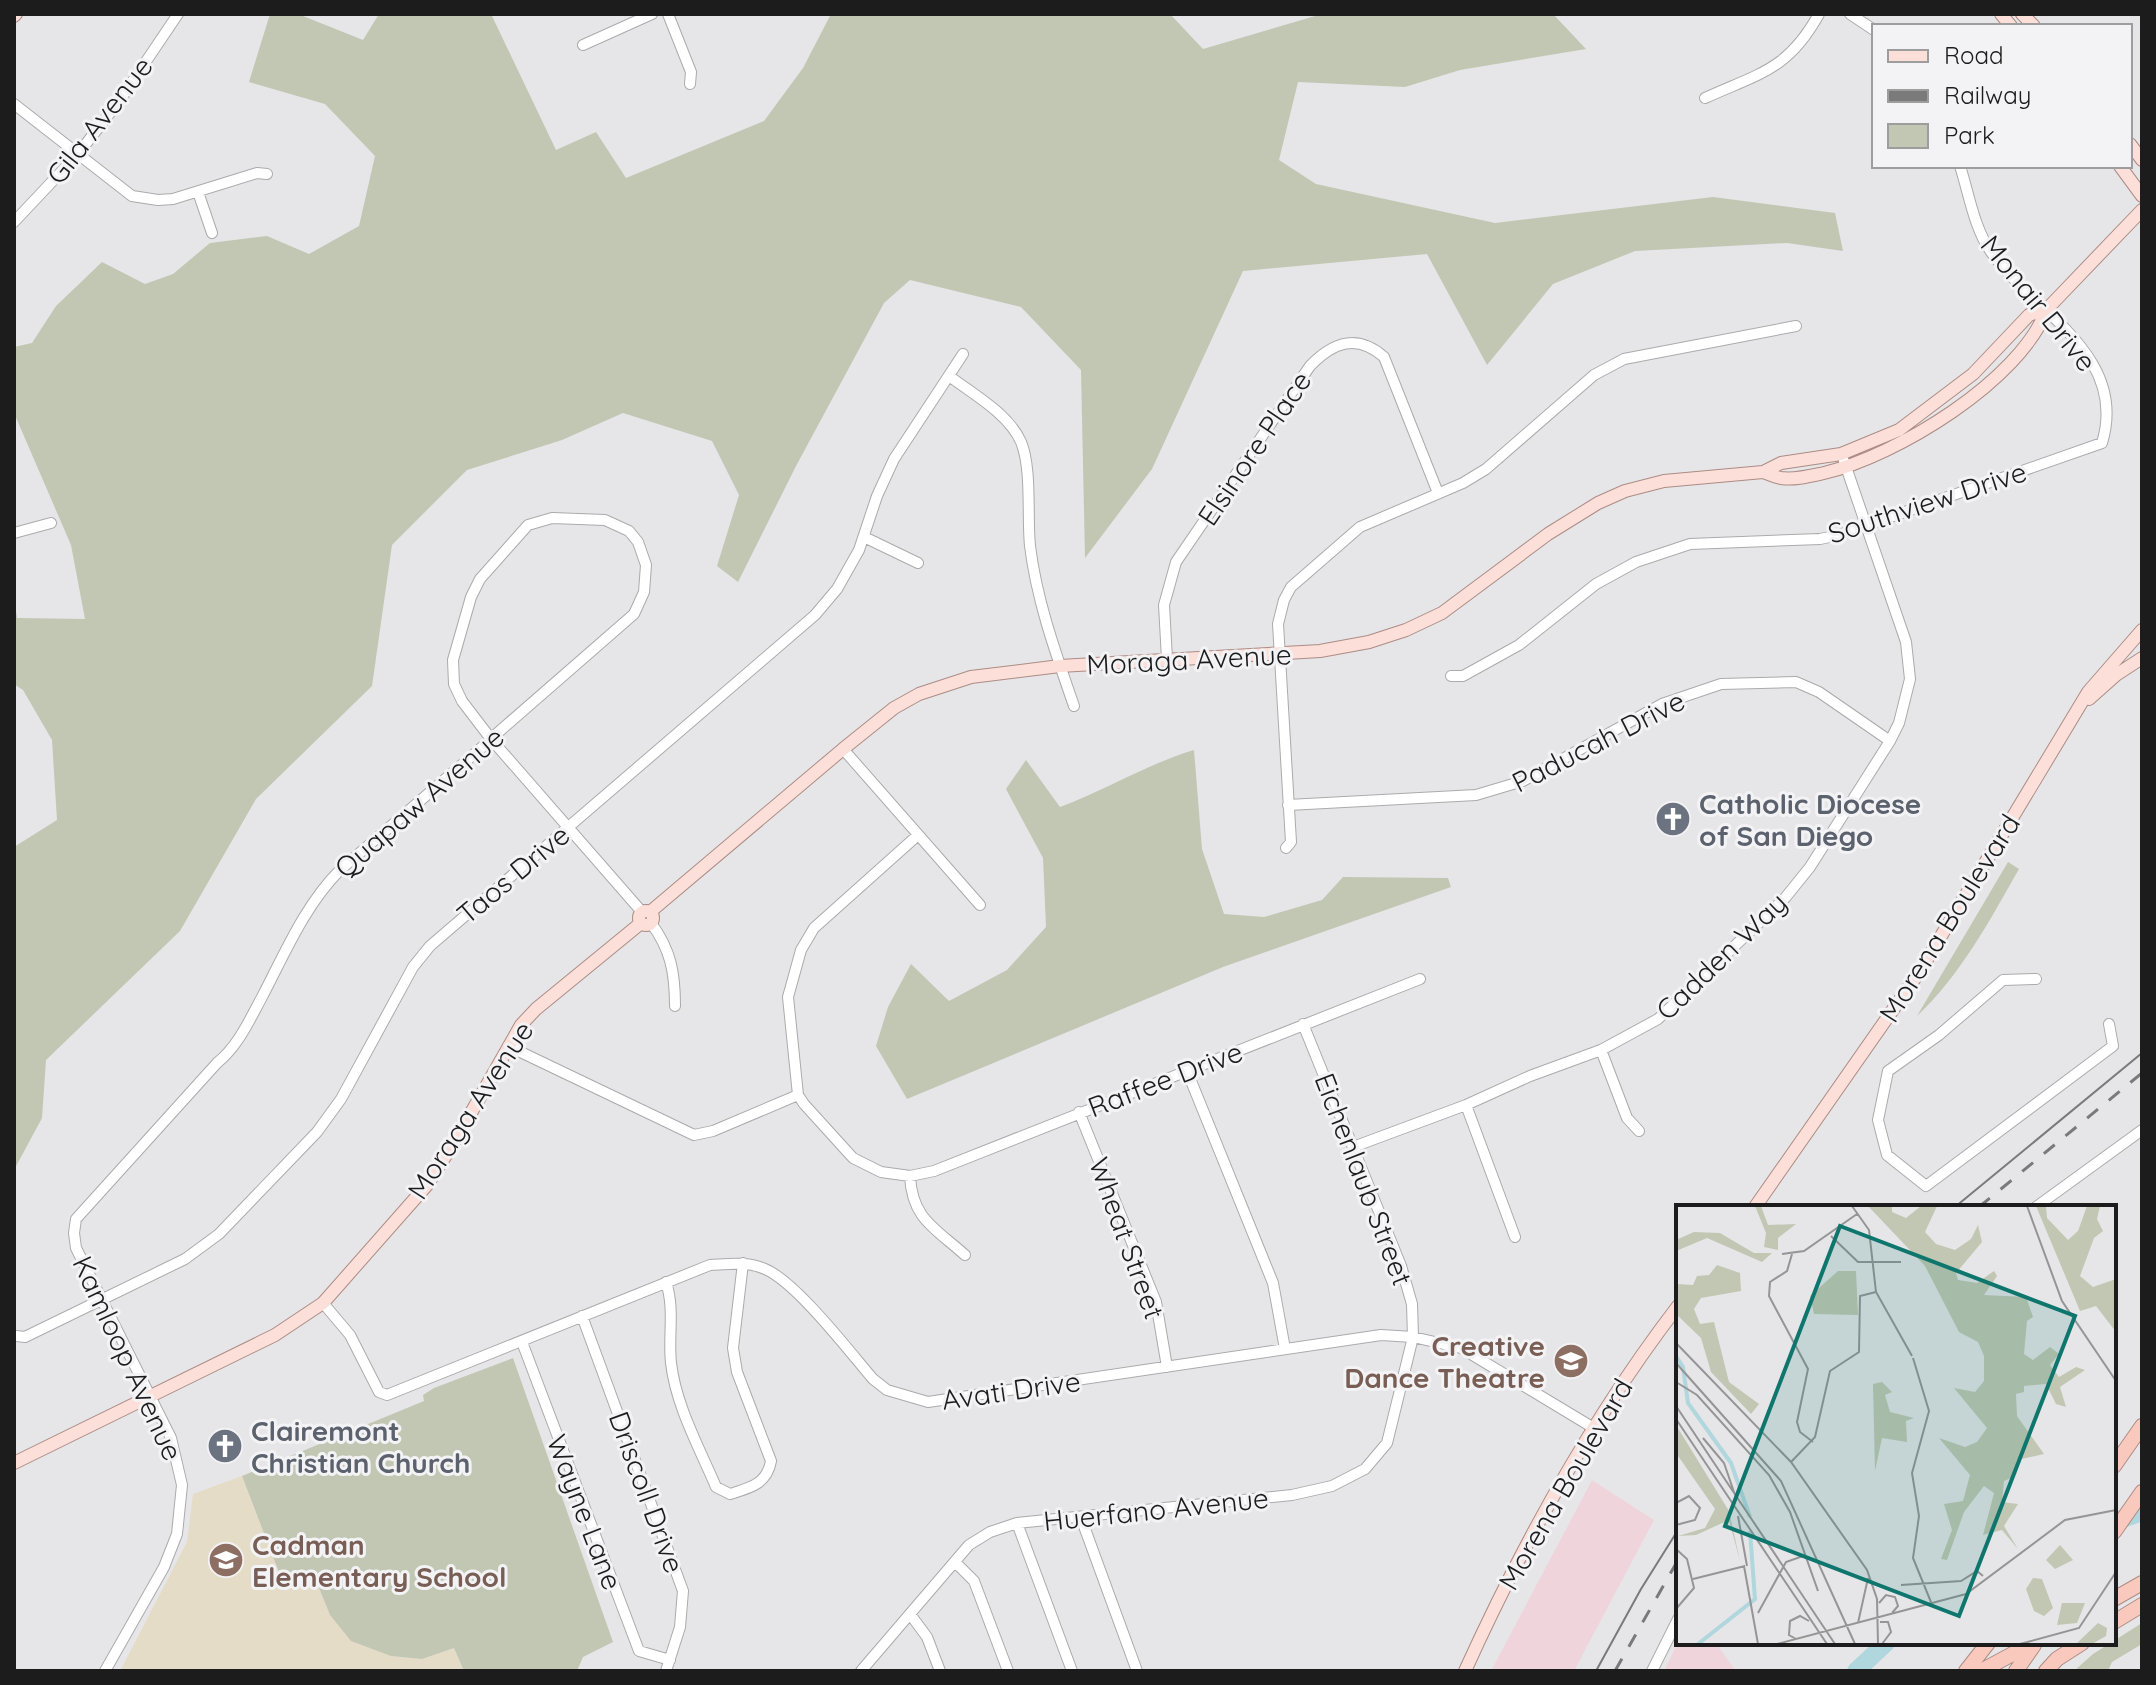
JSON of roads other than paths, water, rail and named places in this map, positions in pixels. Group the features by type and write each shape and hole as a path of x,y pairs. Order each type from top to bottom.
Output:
{"highway":[{"path":"2118,1461 2142,1426"},
{"path":"2116,1529 2142,1492"},
{"path":"2117,1597 2142,1583"},
{"path":"2116,1621 2142,1605"},
{"path":"1966,1671 1986,1645"},
{"path":"1981,1671 2030,1645"},
{"path":"2016,1671 2033,1645"},
{"path":"2046,1671 2057,1659 2079,1645"}],"main road":[{"path":"2121,168 2142,196"},
{"name":"Moraga Avenue","path":"1763,472 1783,479 1845,468 1886,452 1949,414 1988,383 2016,355 2039,330 2047,309 2142,210"},
{"name":"Moraga Avenue","path":"14,1463 275,1335 323,1303 427,1185 521,1025 536,1009 894,708 943,684 971,677 1060,666 1320,651 1369,642 1406,630 1442,613 1548,534 1598,503 1625,491 1664,481 1763,472 1781,463 1841,454 1899,430 1973,374 2029,315 2047,309"},
{"name":"Morena Boulevard","path":"1756,1205 1925,964 2075,712 2109,665 2142,630"},
{"path":"2075,712 2116,675 2142,658"},
{"name":"Morena Boulevard","path":"1465,1671 1492,1611 1592,1427 1636,1360 1676,1309"}],"street":[{"name":"Gila Avenue","path":"14,222 78,154 120,100 178,14"},
{"path":"583,45 652,14"},
{"path":"668,14 691,72 690,84"},
{"path":"1705,98 1777,66 1798,49 1819,14"},
{"path":"1850,14 1872,29"},
{"path":"14,104 132,196 158,200 198,192 257,173 267,174"},
{"name":"Monair Drive","path":"1961,168 1981,235 1992,253 2082,349 2098,375 2104,399 2105,433 2102,443"},
{"path":"198,192 212,233"},
{"path":"1286,848 1291,842 1278,624 1291,587 1360,527 1463,483 1486,469 1594,375 1624,359 1796,326"},
{"name":"Elsinore Place","path":"1167,659 1164,605 1176,562 1310,366 1334,347 1358,342 1372,346 1384,357 1438,493"},
{"name":"Taos Drive","path":"16,1336 25,1337 104,1301 185,1259 219,1234 317,1132 341,1099 413,967 430,946 815,615 837,589 864,537 877,496 894,459 963,354"},
{"path":"949,376 1005,420 1021,441 1025,456 1030,547 1045,620 1074,706"},
{"name":"Southview Drive","path":"1451,676 1463,676 1519,645 1596,584 1636,562 1690,544 1820,539 2102,443"},
{"name":"Cadden Way","path":"1353,1147 1466,1105 1623,1040 1671,1008 1785,898 1810,867 1890,741 1899,723 1910,679 1906,642 1841,454"},
{"name":"Quapaw Avenue","path":"76,1219 227,1055 244,1030 300,924 326,884 634,614 644,592 646,565 638,542 629,531 605,520 552,518 528,525 480,579 471,597 453,660 454,684 462,701 491,739"},
{"path":"14,533 51,523"},
{"path":"864,537 918,563"},
{"name":"Paducah Drive","path":"1288,805 1476,795 1502,789 1523,781 1662,704 1721,684 1796,682 1819,692 1890,741"},
{"path":"491,739 662,938 675,978 675,1006"},
{"path":"843,749 980,905"},
{"path":"918,835 814,928 801,950 788,997 798,1095 853,1158 881,1172 910,1176 911,1196 917,1213 965,1255"},
{"name":"Raffee Drive","path":"910,1176 934,1171 1420,979"},
{"path":"2036,979 2003,980 1939,1035 1888,1071 1878,1120 1887,1155 1926,1186 2113,1046 2109,1024"},
{"name":"Eichenlaub Street","path":"1303,1024 1401,1266 1412,1304 1413,1337"},
{"path":"508,1046 694,1135 713,1131 798,1095"},
{"path":"1601,1050 1627,1118 1639,1131"},
{"path":"1187,1071 1273,1283 1285,1349"},
{"path":"1466,1105 1515,1237"},
{"name":"Wheat Street","path":"1079,1112 1156,1302 1167,1367"},
{"path":"2039,1205 2142,1130"},
{"name":"Kamloop Avenue","path":"76,1219 76,1248 171,1438 182,1485 177,1534 164,1567 105,1671"},
{"path":"666,1282 673,1316 671,1362 682,1405 716,1487 730,1494 758,1485 771,1461 737,1372 733,1348 743,1263"},
{"name":"Avati Drive","path":"323,1303 350,1335 379,1392 387,1395 710,1265 743,1263 765,1269 785,1280 873,1379 887,1390 904,1396 939,1402 1381,1335 1413,1337 1461,1348 1592,1427"},
{"name":"Driscoll Drive","path":"582,1316 683,1591 680,1627 668,1666"},
{"name":"Huerfano Avenue","path":"861,1671 969,1545 990,1532 1017,1523 1292,1495 1332,1486 1365,1469 1387,1443 1413,1337"},
{"name":"Wayne Lane","path":"522,1342 639,1651 668,1666"},
{"path":"1081,1518 1137,1671"},
{"path":"1017,1523 1072,1671"},
{"path":"956,1563 974,1581 1008,1671"},
{"path":"910,1614 927,1637 940,1671"},
{"path":"1652,1671 1676,1623"}],"waterway":[{"path":"2116,1521 2142,1512"},
{"path":"1856,1671 1884,1645"}],"tram line":[{"path":"1957,1205 2142,1053"},
{"path":"1596,1671 1676,1533"}],"railway":[{"path":"1981,1205 2142,1073"},
{"path":"1615,1671 1676,1564"}],"place":[{"name":"Catholic Diocese of San Diego","path":"1673,819"},
{"name":"Creative Dance Theatre","path":"1571,1361"},
{"name":"Clairemont Christian Church","path":"225,1446"},
{"name":"Cadman Elementary School","path":"226,1560"}]}
